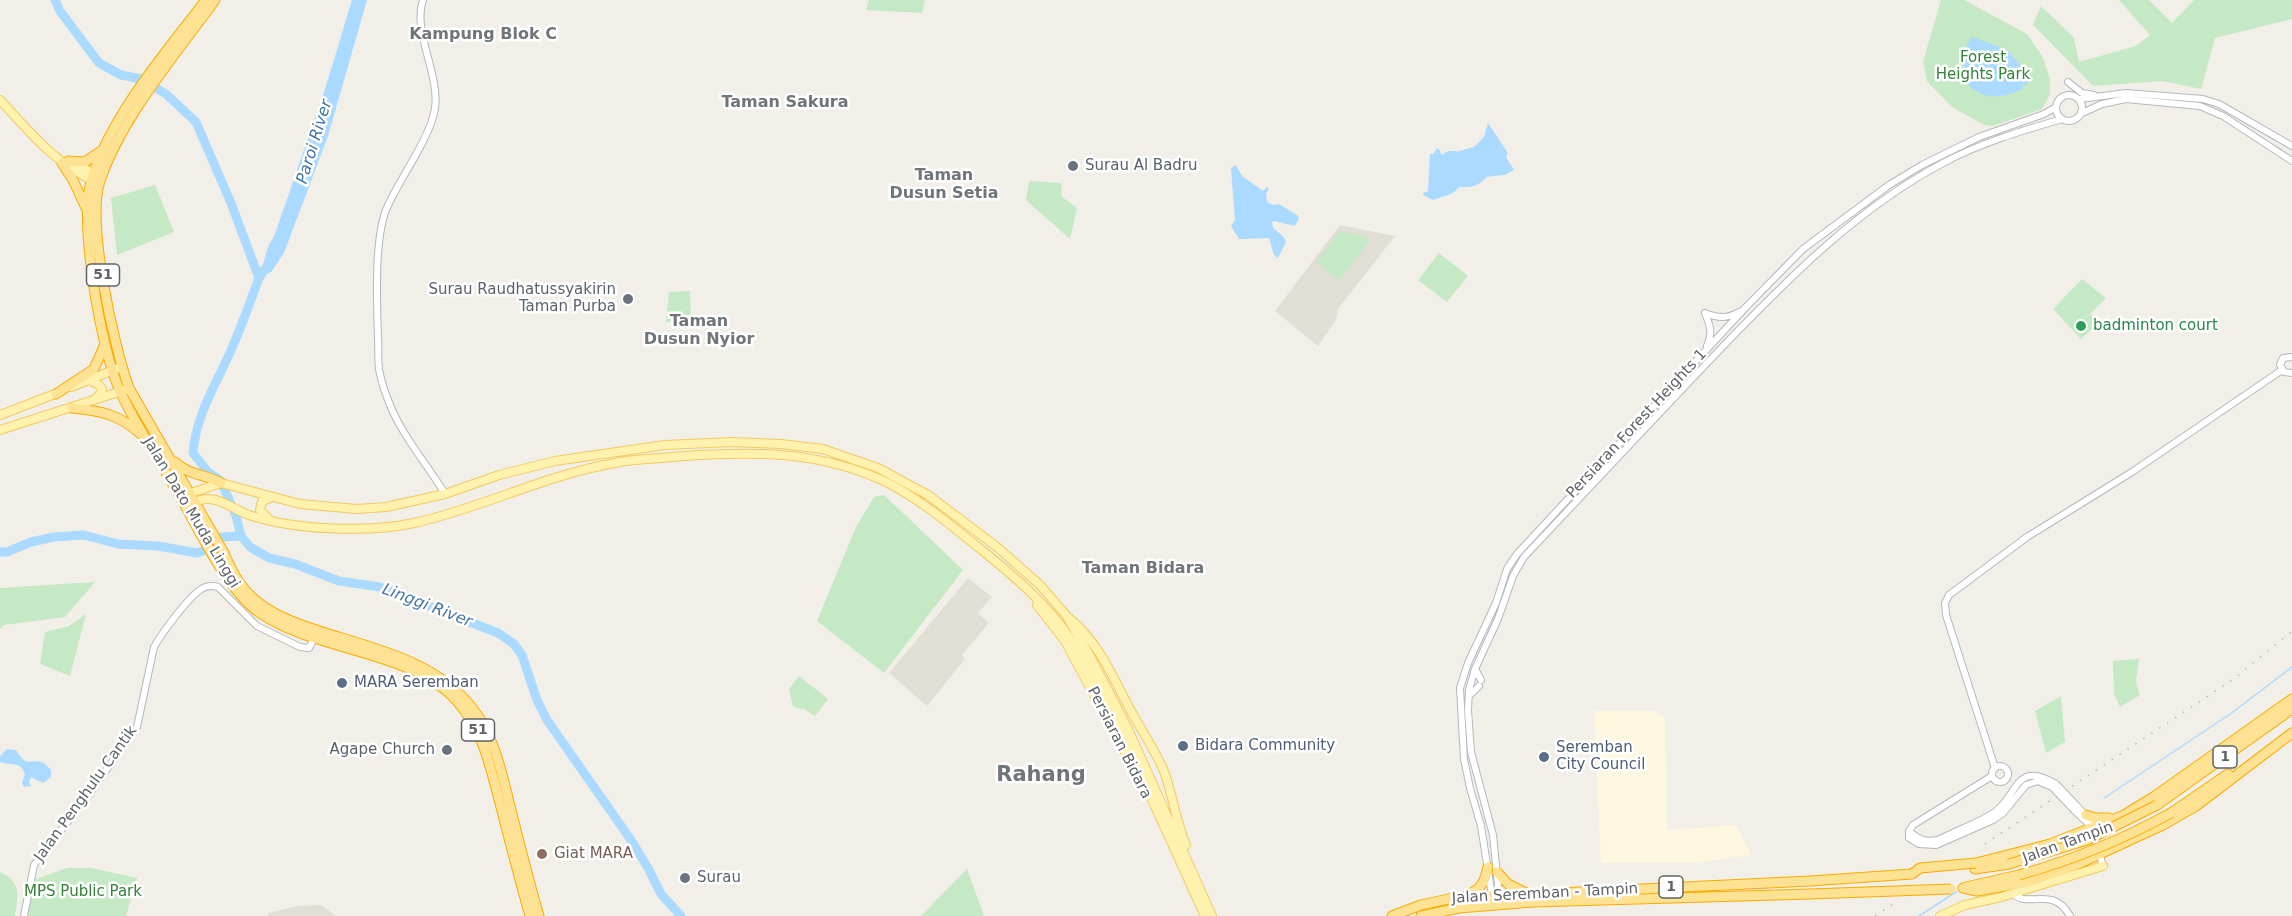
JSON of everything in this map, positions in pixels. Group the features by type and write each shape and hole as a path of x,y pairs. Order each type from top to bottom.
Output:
{"highway":[{"name":"Jalan Dato Muda Linggi","path":"117,368 105,344 90,254 87,212 105,146 206,0"},
{"name":"Jalan Dato Muda Linggi","path":"160,68 215,0"},
{"name":"Jalan Dato Muda Linggi","path":"136,103 113,150 96,178 97,220 103,280 117,368 124,390 147,440 191,505 220,555 232,585 248,604 283,626 390,653 428,669 453,686 473,708 495,749 539,916"},
{"path":"87,212 65,162 85,162 100,153 105,146"},
{"path":"56,394 94,369 105,344"},
{"name":"Jalan Dato Muda Linggi","path":"124,390 167,454 185,495"},
{"path":"72,408 110,414 123,420 147,440"},
{"path":"167,454 177,465 190,473 221,483"},
{"name":"Jalan Dato Muda Linggi","path":"316,634 424,676 447,691 476,725 486,752 530,916"},
{"path":"1976,866 2070,837 2118,818 2155,796 2292,699"},
{"name":"Jalan Tampin","path":"1976,866 2010,864 2087,840 2157,805 2292,709"},
{"name":"Jalan Tampin","path":"1810,894 1963,888 2061,864 2098,850 2171,813 2210,787 2292,725"},
{"path":"1963,888 1977,891 2028,882 2076,865 2163,825 2196,806 2292,732"},
{"path":"2070,837 2080,828 2084,817 2118,818"},
{"path":"2118,818 2114,832 2118,838 2127,842"},
{"path":"2070,837 2078,840 2082,845 2083,851 2076,865"},
{"name":"Jalan Seremban - Tampin","path":"1392,916 1422,905 1453,898 1810,881 1912,874 1920,868 1976,866"},
{"path":"1453,898 1471,894 1480,888 1485,882 1488,867"},
{"path":"1497,872 1508,884 1532,895"},
{"name":"Jalan Seremban - Tampin","path":"1421,916 1459,908 1533,902 1810,894"}],"main road":[{"path":"0,100 49,150 76,173 96,178"},
{"path":"0,415 117,368"},
{"path":"89,380 102,389 93,401"},
{"path":"0,430 124,390"},
{"path":"185,495 221,483 300,504 357,508 386,507 445,494 499,475 555,461 666,445 732,442 781,444 823,450 878,468 928,495 1013,560 1040,585 1066,615"},
{"path":"191,505 207,498 249,515 270,519 319,527 376,528 412,524 455,512 555,477 616,462 733,452 786,454 827,462 887,483 943,518 1017,581"},
{"path":"270,519 260,510 262,501 272,498"},
{"name":"Persiaran Bidara","path":"1017,581 1053,616 1090,671 1123,736 1203,916"},
{"name":"Persiaran Bidara","path":"1017,581 1065,641 1081,669 1141,784 1203,916"},
{"name":"Persiaran Bidara","path":"1066,615 1128,729 1212,916"},
{"name":"Persiaran Bidara","path":"1066,615 1082,629 1115,679 1163,770 1184,840 1216,916"},
{"path":"1940,916 1965,905 2103,866"}],"street":[{"path":"423,0 420,19 434,82 435,110 428,129 387,208 382,224 377,298 379,370 390,405 402,430 445,494"},
{"path":"2068,82 2082,93 2104,96"},
{"path":"2079,99 2140,93 2204,99 2219,104 2292,146"},
{"path":"2082,112 2083,105 2074,95 2060,98 2056,107 2057,114 2068,122 2075,120 2082,112 2102,104 2126,99 2200,106 2223,116 2292,161"},
{"name":"Persiaran Forest Heights 1","path":"1495,896 1481,826 1467,777 1460,688 1468,663 1491,616 1508,569 1517,554 1746,306 1803,249 1900,178 1970,141 2056,107"},
{"name":"Persiaran Forest Heights 1","path":"1495,896 1497,872 1490,819 1472,752 1468,697 1475,669 1498,618 1516,569 1524,556 1687,383 1811,258 1843,230 1898,190 1974,148 2062,119"},
{"path":"1702,354 1711,338 1711,328 1705,313 1718,318 1726,317 1746,306"},
{"path":"2282,370 2281,360 2288,356 2292,357"},
{"path":"2282,370 2292,373"},
{"path":"2103,866 2092,827 2054,785 2038,781 2026,785 1994,820 1936,845 1928,846 1913,842 1908,835 1913,825 1992,776 1995,768 1946,615 1945,603 1949,595 2027,537 2124,477 2282,370"},
{"name":"Jalan Penghulu Cantik","path":"24,916 34,865 87,797 137,727 141,717 149,662 154,647 159,637 199,590 212,585 218,587 257,626 300,647 309,648 316,634"},
{"path":"1468,697 1480,683 1475,669"},
{"path":"1992,776 2000,783 2008,777 2005,767 1995,768"},
{"path":"2013,893 2020,898 2058,901 2064,905 2070,916"}],"shaded area":[{"path":"1340,225 1395,236 1338,309 1336,320 1318,346 1275,311"},
{"path":"968,578 992,597 978,613 989,623 962,655 965,659 927,706 889,673"},
{"path":"1594,711 1655,711 1665,718 1667,830 1735,825 1752,855 1694,863 1601,863"},
{"path":"321,905 336,916 268,916 269,913 297,906"}],"green space":[{"path":"869,0 925,0 922,13 866,10"},
{"name":"Forest Heights Park","path":"1941,0 1964,0 2027,34 2042,56 2050,78 2050,94 2042,109 1993,126 1984,125 1952,107 1927,81 1923,62"},
{"path":"2119,0 2149,0 2172,23 2194,0 2292,0 2292,19 2215,38 2201,89 2162,81 2093,86 2033,25 2041,6 2074,38 2079,62 2136,46 2150,35"},
{"path":"1029,181 1061,183 1062,197 1077,208 1070,239 1026,200"},
{"path":"155,185 174,232 117,255 111,198"},
{"path":"1340,231 1371,238 1339,281 1316,262"},
{"path":"1439,253 1468,276 1447,302 1418,280"},
{"path":"2082,279 2106,298 2090,314 2099,323 2081,339 2053,309"},
{"path":"690,291 691,319 666,322 669,292"},
{"path":"884,495 963,570 884,673 817,621 856,527 874,497"},
{"path":"95,582 65,617 4,625 0,629 0,588"},
{"path":"86,614 70,676 40,664 45,632 69,626"},
{"path":"2139,659 2136,682 2140,695 2120,707 2114,694 2113,661"},
{"path":"799,676 828,699 815,716 804,709 793,707 789,689"},
{"path":"2061,696 2065,742 2046,753 2035,711"},
{"name":"MPS Public Park","path":"67,868 91,868 137,878 126,916 28,916 34,880"},
{"path":"967,869 984,916 921,916"},
{"path":"0,872 12,880 17,890 15,916 0,916"}],"water":[{"name":"Paroi River","path":"352,0 367,0 328,136 284,253 271,272 259,278 326,86"},
{"path":"1973,37 2007,50 2028,74 2028,82 2024,87 2021,80 2023,88 2008,95 1991,96 1975,91 1969,85 1963,75 1964,58 1968,43"},
{"path":"1488,123 1508,153 1506,157 1514,170 1504,175 1486,177 1478,184 1471,187 1460,187 1451,194 1433,200 1423,195 1428,191 1430,154 1433,154 1437,148 1442,155 1449,151 1474,147 1484,137"},
{"path":"1236,165 1242,176 1263,191 1267,187 1269,189 1266,193 1267,202 1273,205 1279,204 1299,218 1295,226 1272,222 1273,228 1284,237 1286,242 1278,258 1274,255 1269,238 1239,239 1231,226 1235,220 1231,168"},
{"path":"7,749 16,750 23,760 44,763 51,770 51,777 43,783 31,777 29,782 31,786 24,787 22,783 25,774 21,767 0,762 0,756"}],"waterway":[{"path":"55,0 60,11 99,63 121,75 141,79 166,94 196,122 231,203 259,278"},
{"name":"Linggi River","path":"264,270 208,399 198,425 193,453 208,472 221,481 236,516 241,536 250,547 269,558 295,564 339,581 380,587 498,633 514,644 522,655 537,700 547,720 631,840 661,894 681,916"},
{"path":"0,552 7,552 31,542 54,537 84,535 118,544 158,546 197,553 222,537 241,536"},
{"path":"2104,798 2233,712 2292,667"},
{"path":"1919,916 1956,892"}],"railway":[{"path":"1985,844 2235,678 2292,631"},
{"path":"1875,916 1899,900"}],"place":[{"name":"Surau Al Badru","path":"1073,166"},
{"name":"Surau Raudhatussyakirin Taman Purba","path":"628,299"},
{"name":"badminton court","path":"2081,326"},
{"name":"MARA Seremban","path":"342,683"},
{"name":"Bidara Community","path":"1183,746"},
{"name":"Agape Church","path":"447,750"},
{"name":"Seremban City Council","path":"1544,757"},
{"name":"Giat MARA","path":"542,854"},
{"name":"Surau","path":"685,878"}],"district":[{"name":"Kampung Blok C","path":"483,35"},
{"name":"Taman Sakura","path":"785,103"},
{"name":"Taman Dusun Setia","path":"944,185"},
{"name":"Taman Dusun Nyior","path":"699,331"},
{"name":"Taman Bidara","path":"1143,569"},
{"name":"Rahang","path":"1041,776"}]}
